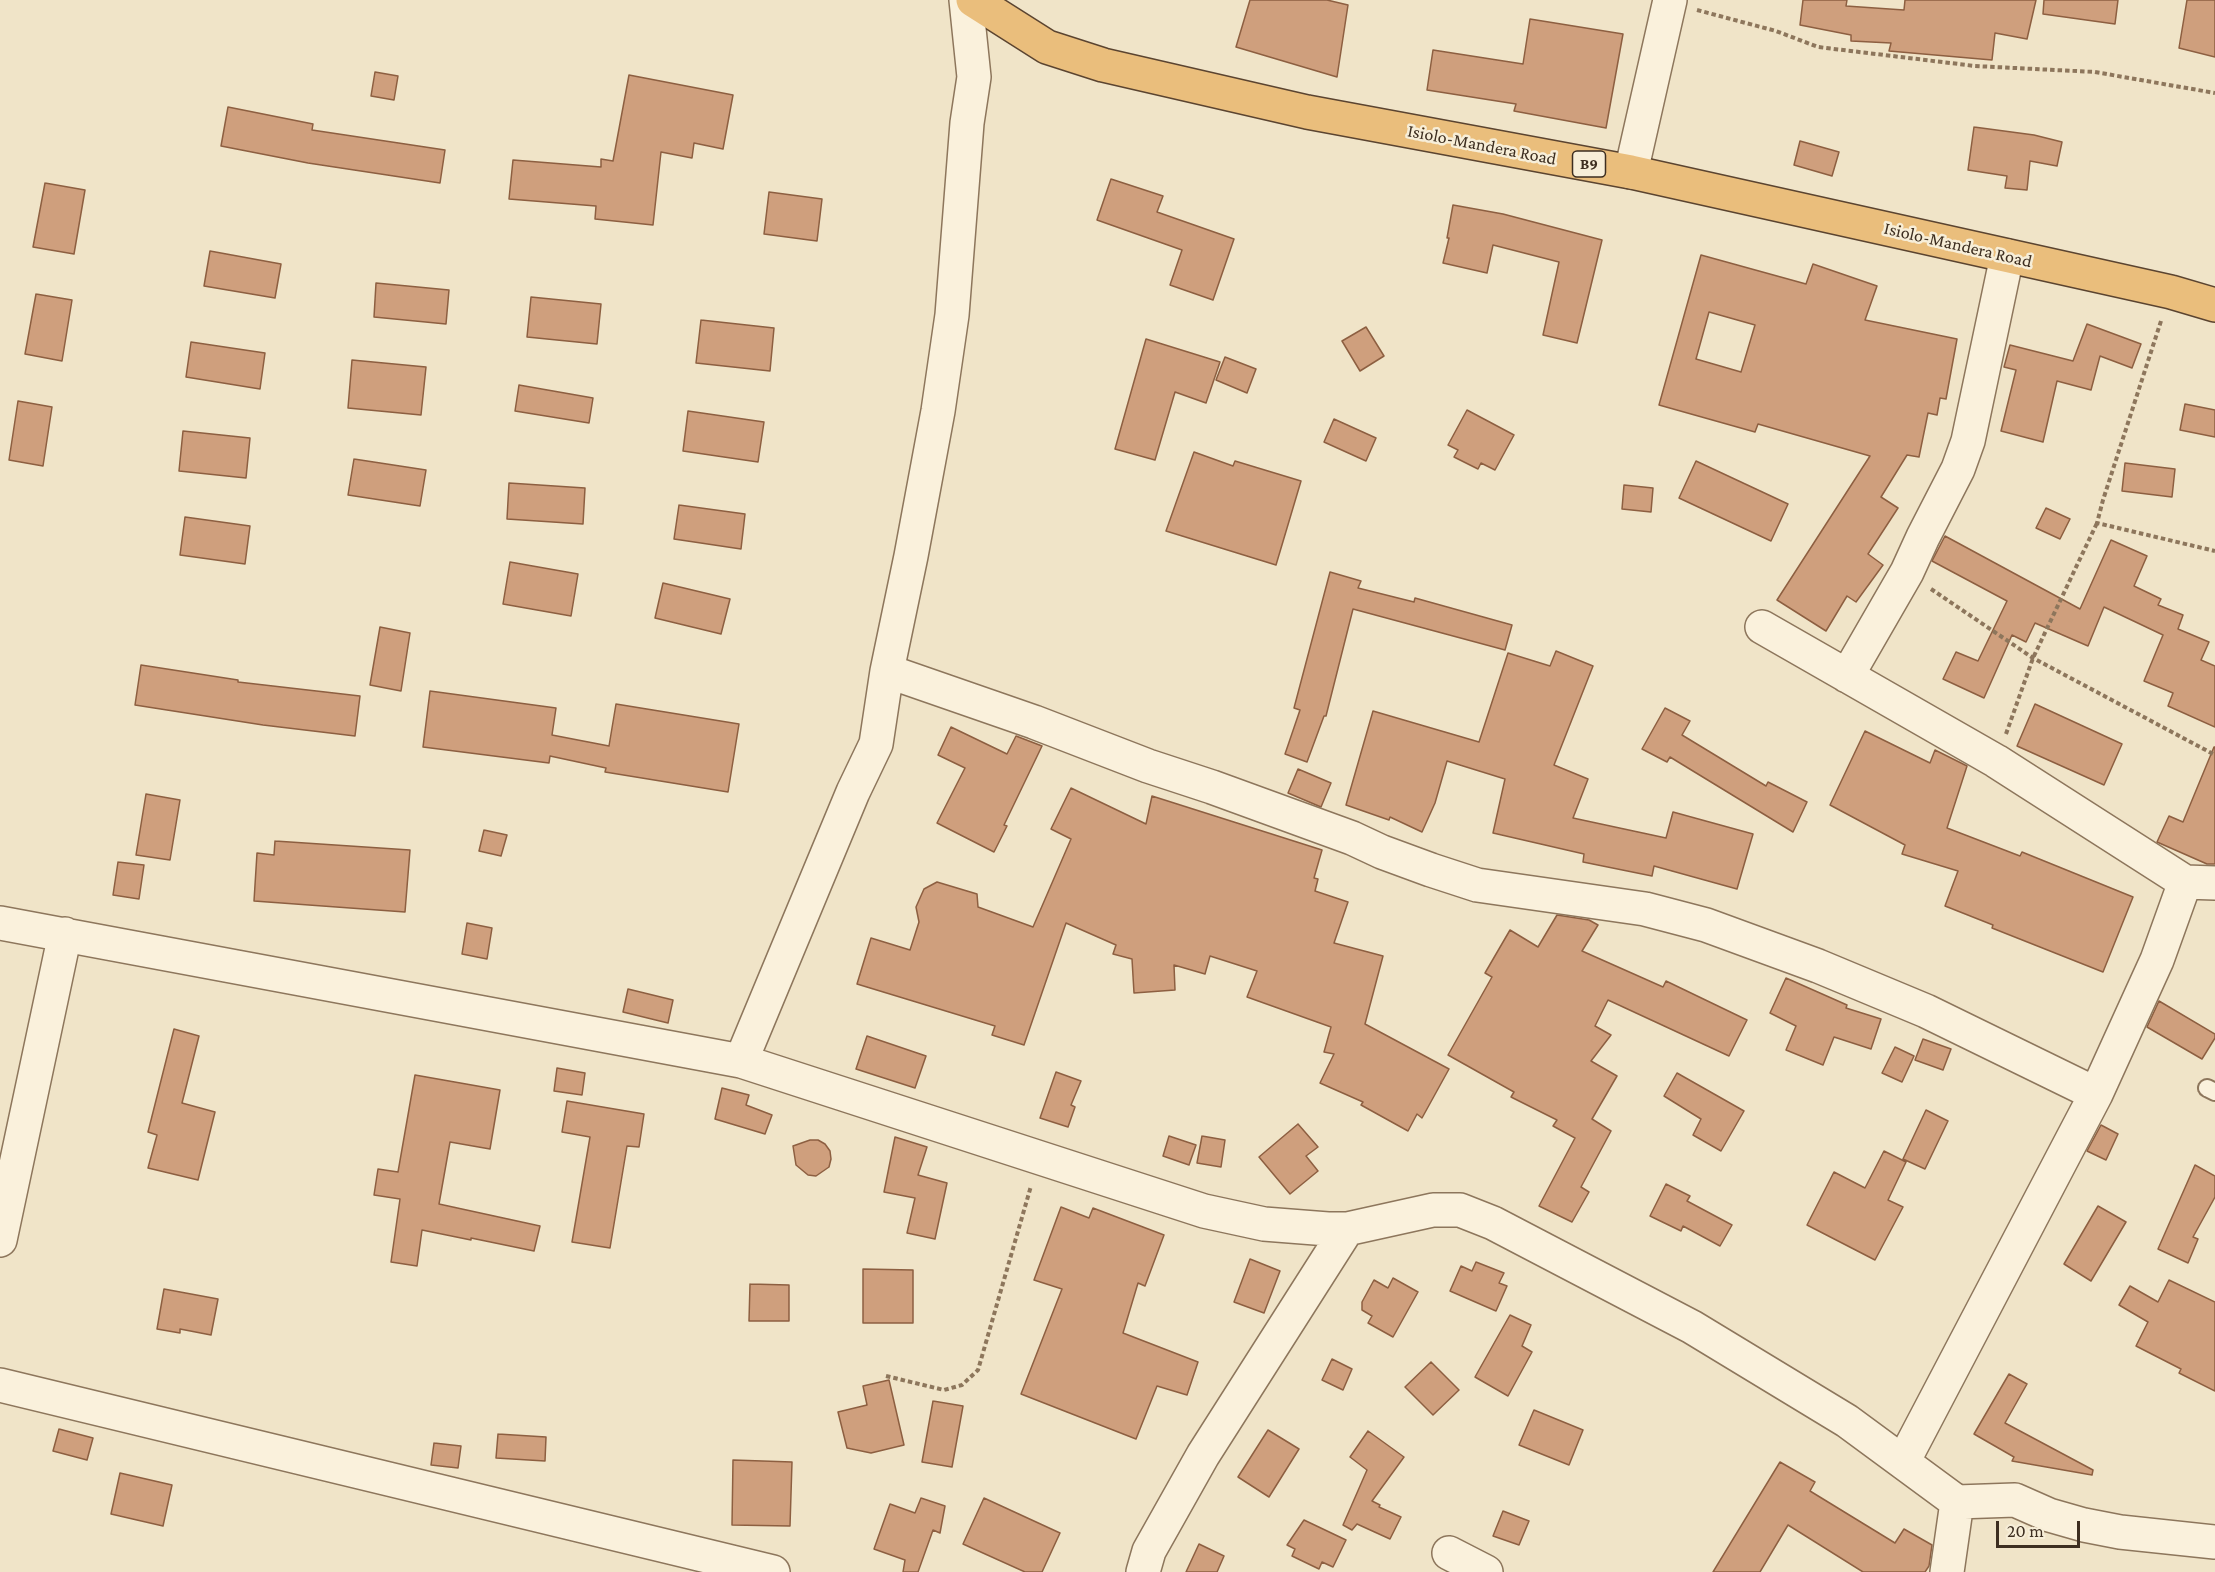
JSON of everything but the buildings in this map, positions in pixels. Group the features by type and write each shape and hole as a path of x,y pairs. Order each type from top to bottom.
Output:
{"highway":[{"name":"Isiolo-Mandera Road","path":"973,0 1047,47 1103,65 1307,112 1631,172 2171,292 2215,305"}],"street":[{"path":"741,1061 853,792 876,744 886,671 924,486 952,315 967,123 974,77 966,0"},
{"path":"1631,172 1670,1"},
{"path":"1847,676 1907,572 1958,469 1968,441 2007,256"},
{"path":"1762,627 2200,883 2157,960 2096,1094 1903,1462"},
{"path":"886,671 1034,722 1148,766 1212,787 1468,882 1645,909 1706,925 1818,966 1926,1011 2096,1094"},
{"path":"0,923 741,1061 1204,1211 1264,1224 1347,1229 1433,1210 1460,1210 1493,1224 1692,1327 1847,1421 1957,1502 2015,1500 2049,1515 2084,1525 2120,1532 2215,1542"},
{"path":"0,1240 65,934"},
{"path":"1143,1572 1149,1551 1203,1455 1347,1229"},
{"path":"0,1385 773,1572"},
{"path":"1947,1572 1957,1502"},
{"path":"1449,1553 1486,1572"}],"path":[{"path":"1670,1 1776,31 1818,47 1975,66 2095,72 2215,93"},
{"path":"1996,762 2032,658 2097,523 2171,292"},
{"path":"2097,523 2215,551"},
{"path":"1907,572 2032,658 2215,755"},
{"path":"886,1376 944,1390 962,1385 978,1370 1039,1159"}]}
